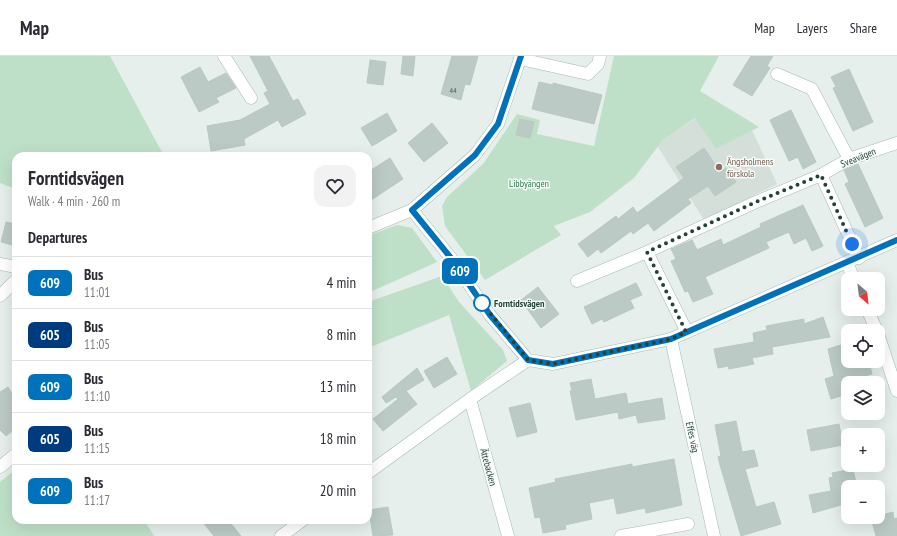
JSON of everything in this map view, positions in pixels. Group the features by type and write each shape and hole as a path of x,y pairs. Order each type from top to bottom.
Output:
{"street":[{"path":"224,56 251,98"},
{"path":"372,226 412,210 475,155 498,124 521,57 588,74 598,64 600,56"},
{"path":"777,74 812,89 849,159"},
{"name":"Sveavägen","path":"577,281 647,252 756,202 821,175 849,159 897,143"},
{"path":"821,175 859,258"},
{"path":"412,210 451,258 490,315 528,360 553,364 671,339 859,258 879,247 897,240"},
{"path":"647,252 686,332"},
{"path":"847,263 851,272"},
{"path":"0,264 12,266"},
{"path":"0,296 12,284"},
{"name":"Effes väg","path":"671,339 714,536"},
{"path":"885,344 891,352 897,391"},
{"path":"372,470 470,399 528,360"},
{"name":"Ättebacken","path":"470,399 508,536"},
{"path":"1,466 12,457"},
{"path":"281,536 298,524"},
{"path":"621,536 637,535 688,524"}],"shaded area":[{"name":"Ängsholmens förskola","path":"696,118 716,149 752,130 777,184 704,220 658,147 663,140"}],"green space":[{"path":"0,56 110,56 162,152 12,152 12,188 0,183"},
{"name":"Libbyängen","path":"614,56 719,56 700,91 759,127 716,149 695,118 663,140 634,178 590,212 554,226 561,235 485,280 445,226 442,206 447,197 483,164 517,114 540,120 537,134 594,146"},
{"path":"397,225 412,228 437,262 372,291 372,234"},
{"path":"442,276 459,302 503,350 507,361 471,391 449,315 372,346 372,301"},
{"path":"12,472 12,524 146,524 154,536 0,536 0,482"}],"building":[{"path":"250,56 269,56 293,101 298,99 306,114 282,127 278,120 244,139 245,145 211,151 207,126 240,120 270,104 264,93 268,91"},
{"path":"403,56 415,56 413,76 401,74"},
{"path":"452,56 478,56 470,85 465,84 461,100 441,94"},
{"path":"751,56 773,56 767,66 770,68 752,96 733,85"},
{"path":"370,60 386,62 383,85 367,83"},
{"path":"200,67 208,82 226,73 236,88 216,98 219,102 199,112 181,77"},
{"path":"849,69 873,122 853,131 833,88 836,87 831,77"},
{"path":"539,82 553,85 553,83 602,95 594,124 532,109"},
{"path":"791,110 816,162 803,169 798,157 789,161 770,120"},
{"path":"387,113 397,131 372,146 361,128"},
{"path":"520,119 534,122 530,138 516,135"},
{"path":"432,123 448,143 424,162 408,143"},
{"path":"704,148 720,172 726,168 736,182 715,196 708,186 688,199 691,203 654,231 648,223 633,234 631,231 601,253 598,249 588,257 578,244 616,216 618,219 633,207 637,213 684,178 676,167"},
{"path":"390,158 403,179 372,199 372,169"},
{"path":"858,164 883,218 865,227 845,184 849,182 844,170"},
{"path":"803,205 823,246 812,251 806,238 794,244 789,232 766,242 769,248 705,277 713,294 693,302 688,291 685,292 671,261 676,259 671,249 692,240 697,250 721,239 723,245 761,227 760,224"},
{"path":"6,222 12,223 12,245 1,242"},
{"path":"636,283 642,295 630,300 634,308 604,322 602,319 592,324 584,307"},
{"path":"538,287 559,314 541,328 521,300"},
{"path":"823,317 830,337 772,347 773,354 752,358 754,364 729,369 728,366 718,368 714,349 754,342 753,333 767,330 766,326 804,319 804,324"},
{"path":"841,345 841,368 871,368 872,374 864,376 841,376 841,396 831,399 825,379 834,376 828,349"},
{"path":"447,357 457,374 434,388 424,371"},
{"path":"417,368 424,380 406,391 417,404 383,431 373,419 398,399 396,397 386,403 382,397"},
{"path":"591,379 595,399 626,393 628,404 662,398 665,419 638,423 636,415 619,419 618,412 576,420 570,391 572,391 570,383"},
{"path":"8,387 12,394 12,431 6,436 0,430 0,392"},
{"path":"530,403 537,432 517,437 509,408"},
{"path":"736,421 742,452 754,450 758,466 745,469 756,507 774,502 781,524 741,536 718,457 721,456 715,425"},
{"path":"839,424 841,445 811,451 807,430"},
{"path":"674,459 682,505 646,513 645,508 617,514 614,498 589,503 592,519 565,525 566,529 543,533 540,517 535,518 529,488 556,482 555,479 632,464 632,467"},
{"path":"841,471 854,472 855,480 841,480 841,505 813,513 809,495 831,491 829,478 833,477 832,473"},
{"path":"388,507 393,535 373,536 371,524 372,510"},
{"path":"893,512 894,519 897,518 897,536 876,536 873,524 885,524 885,514"},
{"path":"204,524 231,524 241,536 214,536"}],"bus line":[{"name":"609","path":"521,56 498,124 475,155 412,210 451,258 490,315 528,360 553,364 671,339 859,258 879,247 897,240"}],"place":[{"name":"Ängsholmens förskola","path":"719,167"},
{"name":"Forntidsvägen","path":"482,303"}],"route":[{"path":"482,303 490,315 528,360 553,364 671,339 686,332 647,252 756,202 821,175 852,244"}]}
